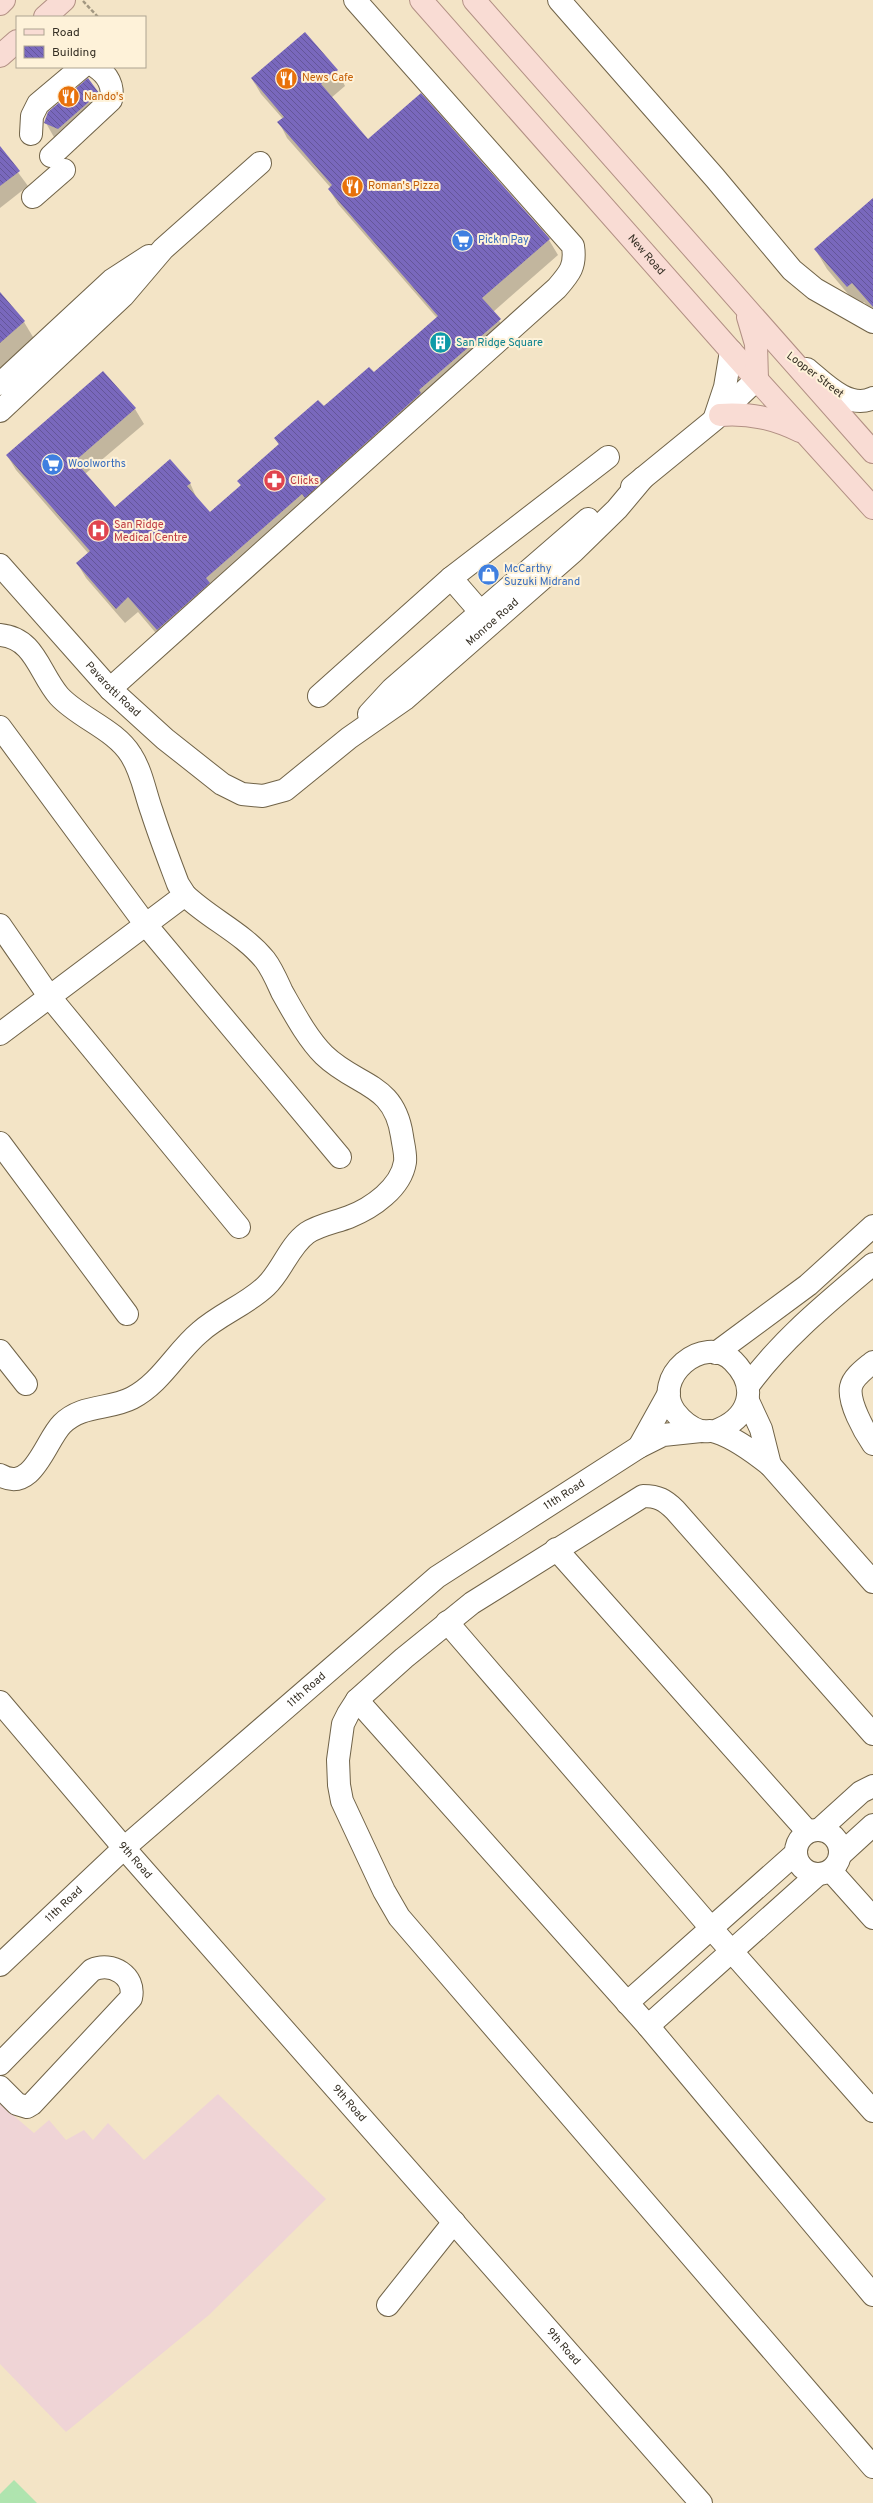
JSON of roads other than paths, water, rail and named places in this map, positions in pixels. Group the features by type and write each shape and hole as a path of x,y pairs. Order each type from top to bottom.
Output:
{"main road":[{"path":"0,4 4,0"},
{"path":"46,16 64,0"},
{"name":"New Road","path":"421,0 731,351 873,508"},
{"path":"474,0 746,310 873,452"},
{"path":"0,56 16,43"},
{"path":"746,310 756,344 756,379"},
{"path":"717,418 742,413 762,416 782,422 806,434"}],"street":[{"path":"110,690 557,288 572,270 575,259 574,246 355,0"},
{"path":"559,0 720,184 792,270 815,289 873,322"},
{"path":"31,134 32,116 38,104 81,68"},
{"path":"33,197 58,163 111,100 112,87 107,76 97,68"},
{"path":"0,412 123,296 163,249 260,163"},
{"path":"0,384 112,280 163,249"},
{"name":"Looper Street","path":"781,349 842,396 862,402 873,398"},
{"path":"717,418 725,387 731,351"},
{"name":"Monroe Road","path":"242,794 263,796 285,790 349,738 392,689 486,618 582,524 643,478 717,418 756,379"},
{"path":"319,696 451,578 608,457"},
{"name":"Pavarotti Road","path":"0,566 110,690 201,770 222,784 242,794"},
{"path":"451,578 486,618"},
{"path":"0,635 19,640 38,661 48,682 59,696 121,744 131,755 143,782 178,884 185,895 248,942 266,961 308,1035 324,1055 389,1100 400,1122 405,1161 399,1178 388,1191 372,1205 352,1216 307,1234 268,1284 250,1301 226,1311 199,1332 147,1388 119,1403 88,1408 72,1417 62,1424 34,1468 24,1476 15,1479 6,1478 0,1475"},
{"path":"0,726 146,925 340,1157"},
{"path":"0,1034 185,895"},
{"path":"0,925 49,996 239,1227"},
{"path":"0,1142 127,1314"},
{"path":"716,1353 808,1285 873,1226"},
{"path":"708,1431 730,1426 741,1415 748,1393 772,1356 825,1304 873,1264"},
{"path":"0,1351 26,1384"},
{"path":"770,1465 761,1429 739,1367 731,1359 716,1353 699,1354 683,1362 673,1375 669,1392 673,1410 684,1423 708,1431 757,1455 770,1465 873,1582"},
{"path":"870,1432 851,1397 851,1386 858,1375 873,1362"},
{"name":"11th Road","path":"639,1447 669,1392"},
{"name":"11th Road","path":"0,1965 124,1848 437,1577 639,1447 663,1435 708,1431"},
{"path":"873,1734 666,1501 655,1496 643,1496 556,1549 472,1603 404,1658 357,1700 342,1724 338,1760 338,1785 342,1801 384,1891 398,1916 873,2467"},
{"path":"556,1549 814,1831 825,1831 839,1843 829,1867 810,1873 800,1865 796,1853 799,1841 814,1831 861,1792 873,1786"},
{"path":"447,1622 711,1928 873,2111"},
{"path":"357,1700 648,2026 873,2295"},
{"name":"9th Road","path":"0,1702 124,1848 701,2503"},
{"path":"648,2026 731,1950 829,1867 873,1825"},
{"path":"627,2003 796,1853"},
{"path":"829,1867 873,1918"},
{"path":"0,2064 92,1970 101,1966 112,1967 125,1974 131,1983 131,1998 27,2107 17,2104 0,2087"},
{"path":"388,2305 454,2222"}],"place":[{"name":"News Cafe","path":"287,78"},
{"name":"Nando's","path":"68,97"},
{"name":"Roman's Pizza","path":"353,186"},
{"name":"Pick n Pay","path":"462,240"},
{"name":"San Ridge Square","path":"440,343"},
{"name":"Woolworths","path":"53,464"},
{"name":"Clicks","path":"274,481"},
{"name":"San Ridge Medical Centre","path":"98,531"},
{"name":"McCarthy Suzuki Midrand","path":"489,575"}]}
